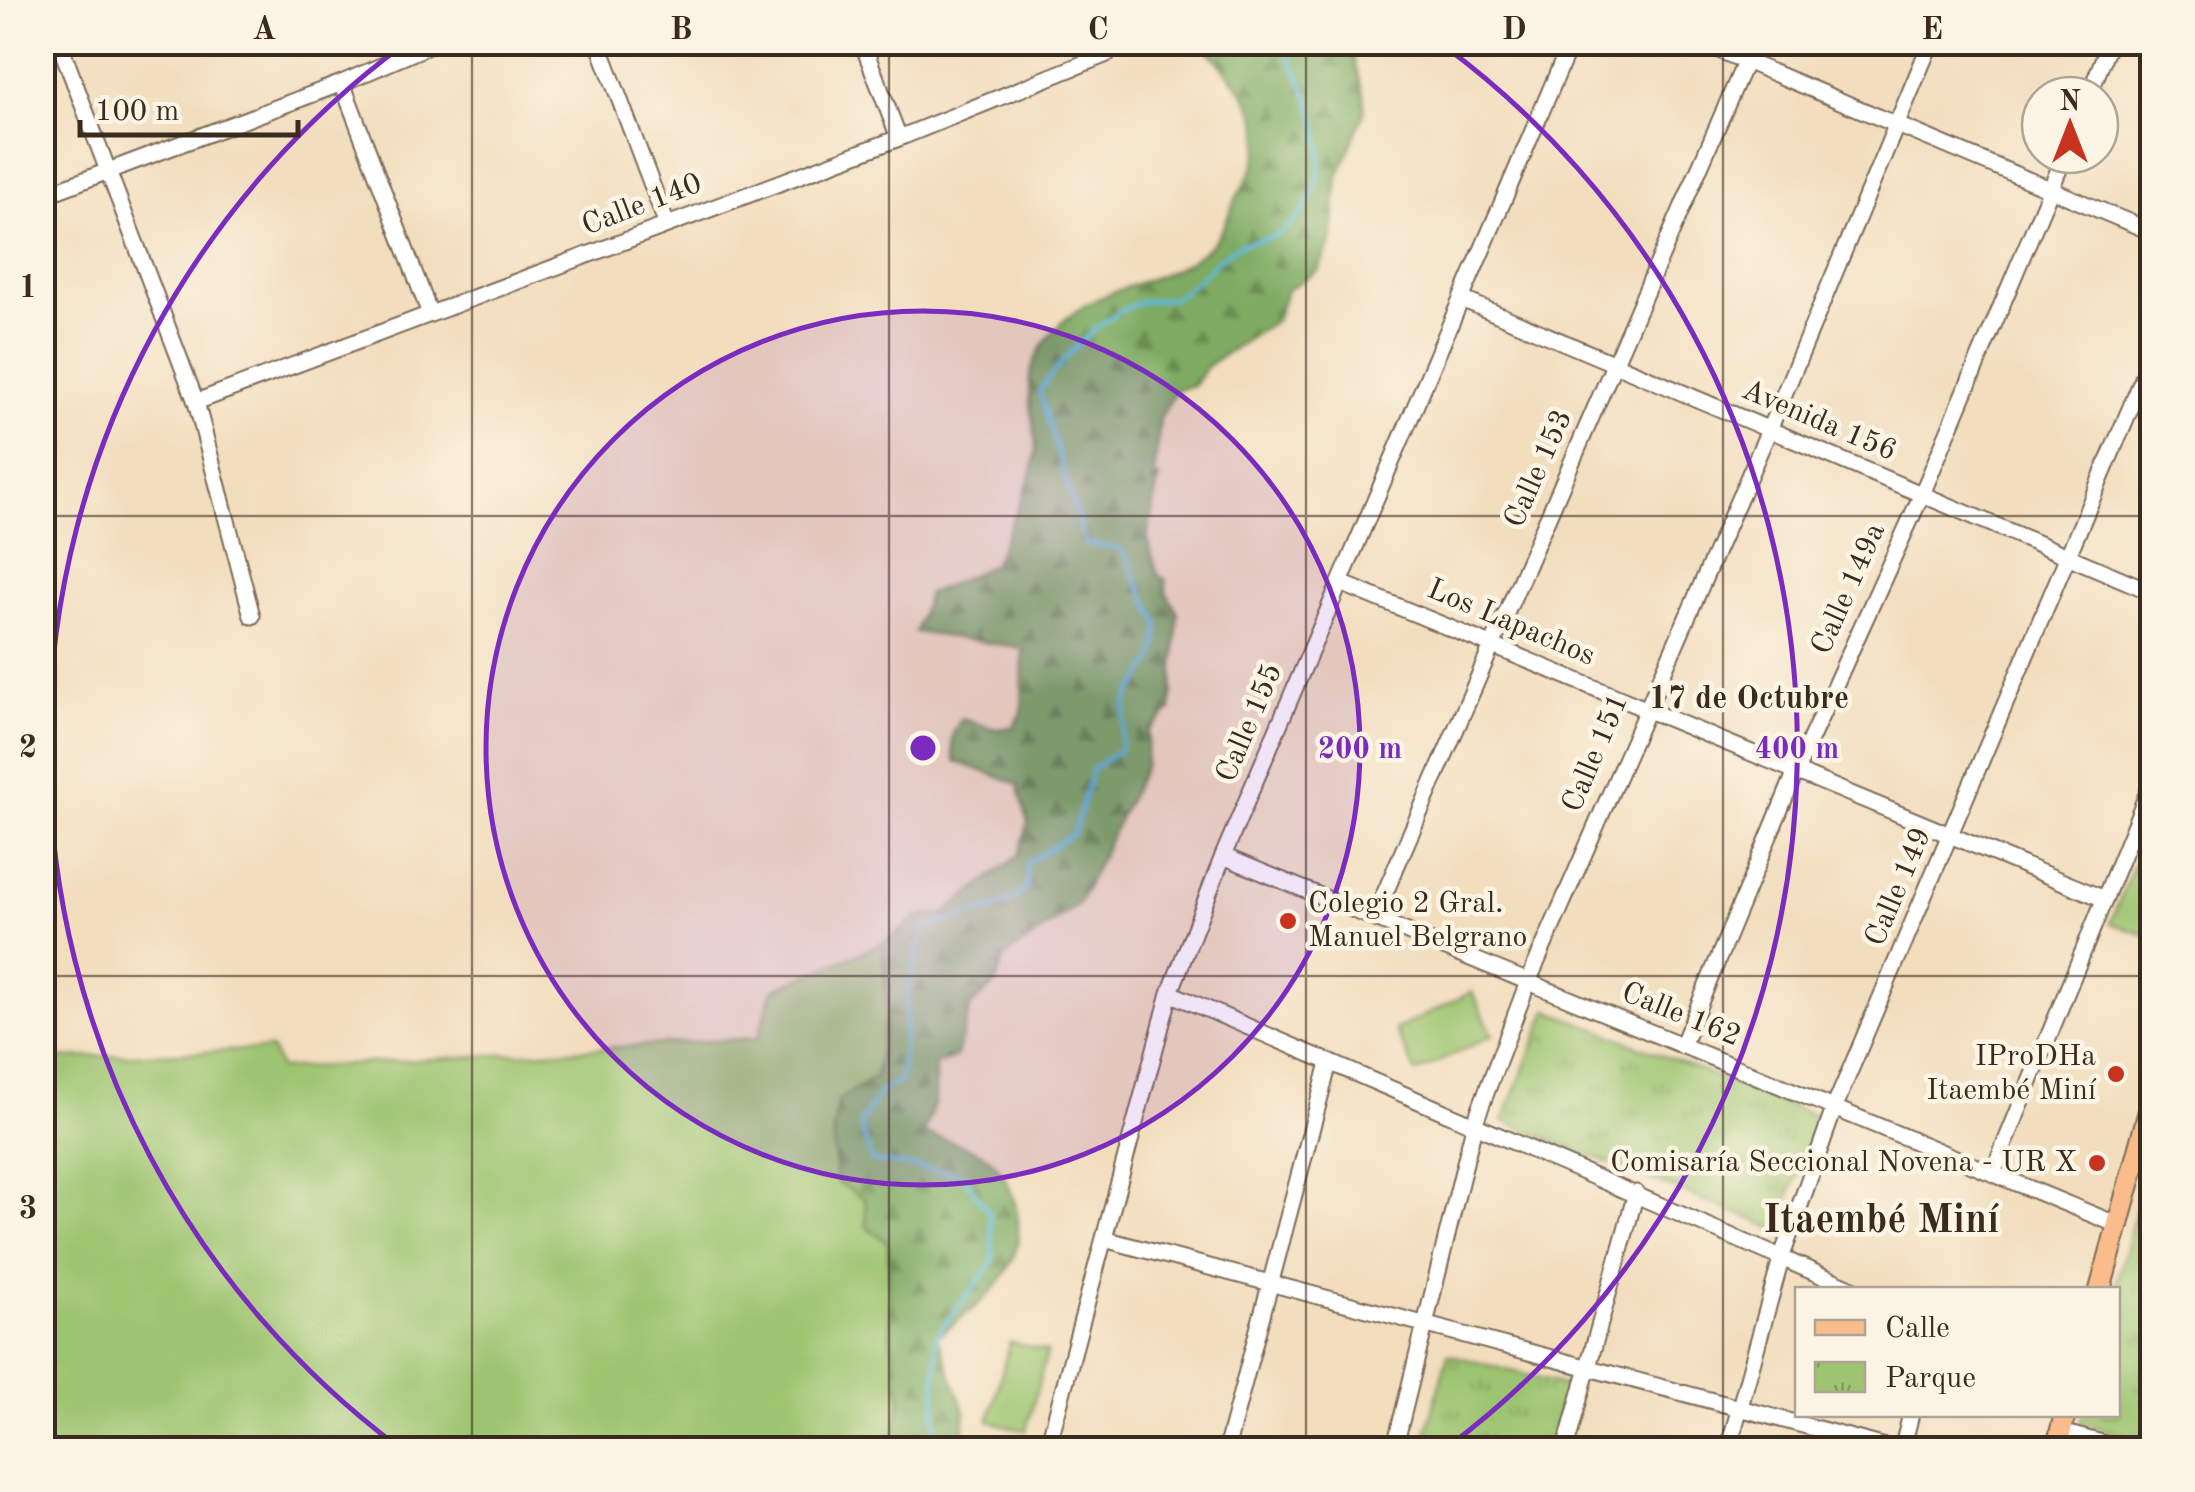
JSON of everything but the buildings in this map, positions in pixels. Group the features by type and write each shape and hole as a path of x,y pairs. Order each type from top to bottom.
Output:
{"main road":[{"path":"2101,1287 2152,1100"}],"street":[{"path":"60,42 196,402 252,616"},
{"path":"42,196 342,84 437,42"},
{"path":"598,42 667,225"},
{"path":"862,42 899,138"},
{"name":"Calle 155","path":"1047,1450 1170,993 1223,856 1464,300 1571,42"},
{"path":"1700,42 2152,232"},
{"name":"Calle 153","path":"1374,918 1754,42"},
{"name":"Calle 151","path":"1394,1450 1475,1122 1528,982 1769,430 1931,42"},
{"path":"2097,75 2110,42"},
{"name":"Calle 140","path":"196,402 899,138 1107,54"},
{"path":"342,84 430,314"},
{"name":"Calle 149a","path":"1682,1046 1796,771 1922,494 2058,175"},
{"name":"Avenida 156","path":"1464,300 2152,592"},
{"name":"Calle 149","path":"1728,1450 1782,1256 1835,1106 2070,558 2152,356"},
{"name":"Los Lapachos","path":"1341,583 2102,898"},
{"path":"1993,1173 2152,782"},
{"name":"Calle 162","path":"1223,856 2118,1225"},
{"path":"1170,993 1849,1287"},
{"path":"1226,1450 1329,1063"},
{"path":"1565,1450 1636,1193"},
{"path":"1104,1238 1900,1450 1910,1417"},
{"path":"2061,1432 2128,1450"}],"green space":[{"path":"1202,43 1349,43 1364,96 1364,113 1338,177 1333,238 1318,271 1287,290 1276,320 1207,366 1194,385 1176,390 1160,419 1153,485 1159,476 1147,539 1158,575 1166,580 1166,592 1178,613 1171,711 1149,730 1145,765 1078,905 1004,958 996,983 971,1006 956,1057 935,1065 935,1102 924,1133 976,1150 995,1164 1012,1194 1019,1229 1010,1267 999,1282 937,1336 965,1411 963,1449 892,1449 901,1400 891,1338 888,1243 866,1226 865,1199 836,1182 833,1131 838,1101 876,1076 887,1009 883,943 919,916 944,914 1019,855 1028,823 1018,784 955,761 952,744 962,719 996,729 1013,727 1022,713 1023,648 915,632 928,594 993,565 1033,467 1036,451 1030,376 1045,342 1080,308 1181,266 1200,254 1221,232 1253,168 1259,147 1254,112 1233,79"},
{"path":"2152,820 2152,937 2110,923"},
{"path":"883,943 887,1009 876,1076 838,1101 865,1199 866,1226 888,1243 891,1338 901,1400 892,1449 43,1449 42,1059 271,1049 280,1069 758,1038 773,990"},
{"path":"1472,992 1493,1035 1416,1073 1395,1030"},
{"path":"1548,1010 1820,1118 1776,1229 1503,1121"},
{"path":"2152,1150 2152,1442 2080,1423 2082,1417 2120,1417 2120,1287 2116,1287"},
{"path":"1010,1342 1047,1352 1026,1431 989,1421"},
{"path":"1448,1354 1566,1386 1549,1449 1422,1449"}],"waterway":[{"path":"934,1450 937,1335 993,1262 990,1214 962,1174 872,1161 860,1124 881,1091 900,1082 909,983 925,928 1000,907 1027,889 1027,863 1074,833 1092,769 1120,750 1127,700 1155,658 1159,624 1122,550 1085,543 1039,391 1070,353 1106,321 1135,304 1179,295 1230,251 1277,235 1302,213 1320,170 1320,146 1309,99 1287,53 1289,42"}],"place":[{"name":"Colegio 2 Gral. Manuel Belgrano","path":"1288,921"},
{"name":"IProDHa Itaembé Miní","path":"2116,1074"},
{"name":"Comisaría Seccional Novena - UR X","path":"2097,1163"}],"district":[{"name":"17 de Octubre","path":"1749,700"},
{"name":"Itaembé Miní","path":"1881,1222"}]}
